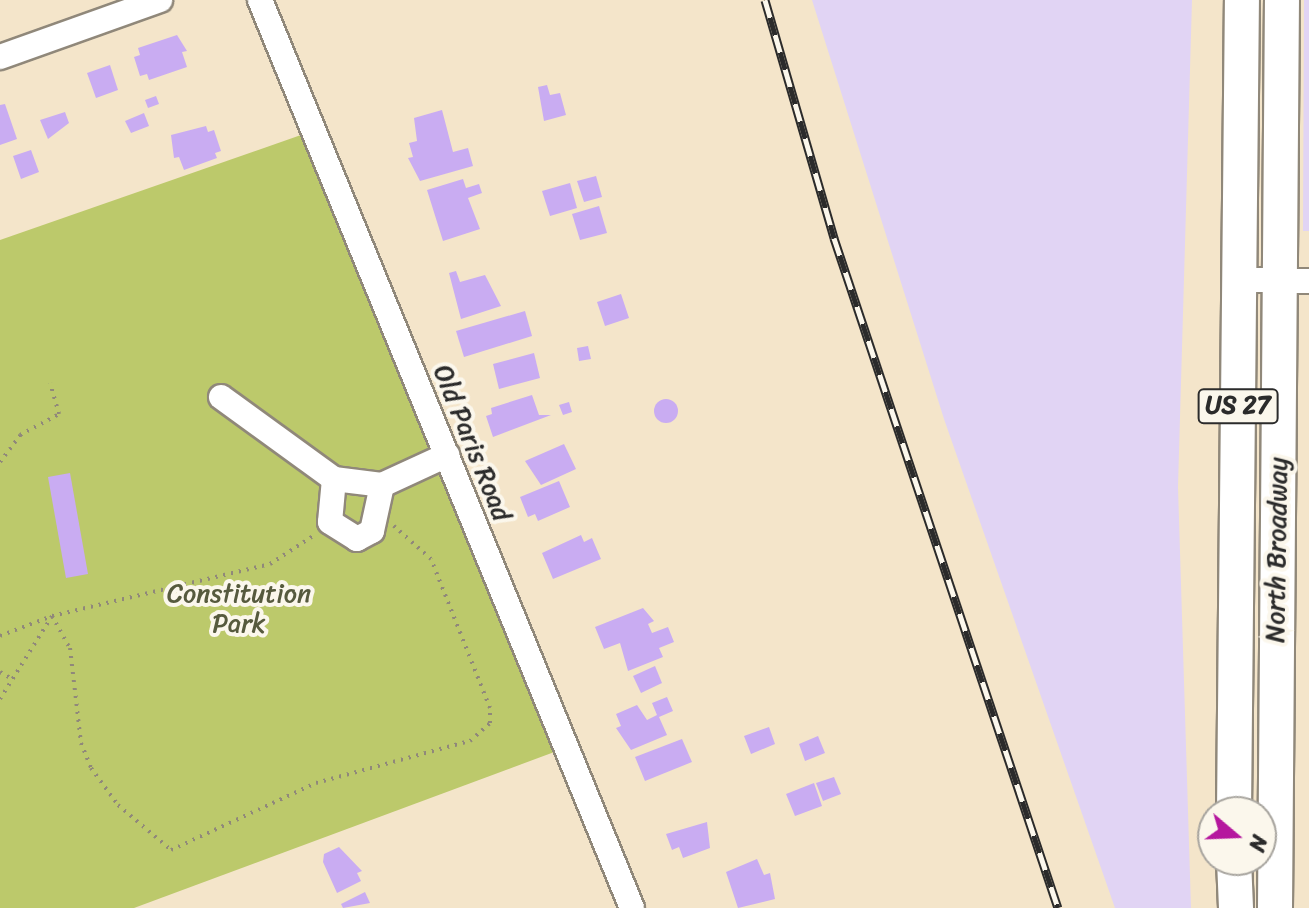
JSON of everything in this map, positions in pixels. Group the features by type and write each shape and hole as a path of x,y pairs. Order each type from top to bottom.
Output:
{"highway":[{"name":"North Broadway","path":"1234,796 1242,0"},
{"name":"North Broadway","path":"1275,908 1295,281 1282,0"},
{"path":"1235,876 1236,908"}],"street":[{"path":"0,57 160,0"},
{"name":"Old Paris Road","path":"260,0 632,908"},
{"path":"1239,280 1295,281"},
{"path":"221,397 334,479 382,485 447,455"},
{"path":"334,479 330,522 357,539 372,531 378,516 382,485"}],"path":[{"path":"0,462 20,435 59,414 50,383"},
{"path":"52,616 70,648 81,743 91,768 118,805 171,850 316,783 470,741 490,723 490,708 431,559 409,535 378,516"},
{"path":"0,634 52,616 270,564 330,522"},
{"path":"0,699 52,616"},
{"path":"0,672 12,679"}],"shaded area":[{"path":"812,0 1192,0 1178,487 1191,908 1115,908 944,419"},
{"path":"1304,0 1309,0 1309,231 1303,231"}],"green space":[{"name":"Constitution Park","path":"301,135 557,751 134,908 0,908 0,240"}],"building":[{"path":"177,35 187,51 182,52 187,67 149,80 147,74 140,76 134,57 140,55 138,48"},
{"path":"110,65 118,90 96,98 87,73"},
{"path":"547,85 550,95 560,93 566,115 544,121 538,87"},
{"path":"156,96 159,104 148,108 145,100"},
{"path":"5,104 17,139 0,145 0,105"},
{"path":"442,110 453,152 468,148 473,166 420,181 408,158 413,157 409,143 417,141 414,118"},
{"path":"65,112 69,123 48,139 40,120"},
{"path":"144,113 149,126 131,133 125,121"},
{"path":"206,126 208,132 214,130 221,151 215,153 217,158 184,170 179,157 174,158 171,135"},
{"path":"31,150 39,172 21,179 13,156"},
{"path":"596,176 602,197 584,202 577,181"},
{"path":"463,179 466,188 479,184 482,193 468,198 480,229 443,241 427,190"},
{"path":"570,183 577,208 550,216 542,191"},
{"path":"599,206 607,233 580,240 572,214"},
{"path":"456,271 460,282 485,275 501,306 461,319 449,273"},
{"path":"621,294 629,318 605,326 597,302"},
{"path":"525,311 532,336 464,357 456,331"},
{"path":"588,346 591,359 579,361 577,348"},
{"path":"534,353 540,378 499,389 493,364"},
{"path":"532,395 539,415 551,415 493,437 486,416 492,414 491,408"},
{"path":"666,399 674,403 678,411 674,419 666,423 658,419 654,411 658,403"},
{"path":"569,402 572,412 563,415 559,405"},
{"path":"564,444 576,469 541,485 525,461"},
{"path":"70,473 88,574 66,578 48,477"},
{"path":"559,481 570,507 538,521 535,514 528,517 520,497"},
{"path":"581,535 584,542 592,538 601,559 553,579 542,553"},
{"path":"643,608 654,621 648,624 652,633 668,627 674,642 659,648 663,657 628,671 620,643 604,649 595,627"},
{"path":"655,666 662,683 641,693 633,676"},
{"path":"667,697 673,711 659,717 667,735 631,750 616,728 621,726 616,714 637,705 647,720 657,715 652,703"},
{"path":"769,727 775,744 751,754 744,736"},
{"path":"818,736 825,753 805,761 799,744"},
{"path":"682,739 692,762 645,781 635,757"},
{"path":"834,777 841,794 823,801 816,783"},
{"path":"814,783 822,806 795,816 786,794"},
{"path":"707,822 710,848 683,858 679,847 672,850 666,834"},
{"path":"339,847 362,871 357,873 361,881 337,893 323,862 324,854"},
{"path":"757,859 764,875 770,873 775,899 738,908 726,872"},
{"path":"365,892 370,903 343,908 341,904"}],"railway":[{"path":"765,0 834,238 1058,908"}]}
